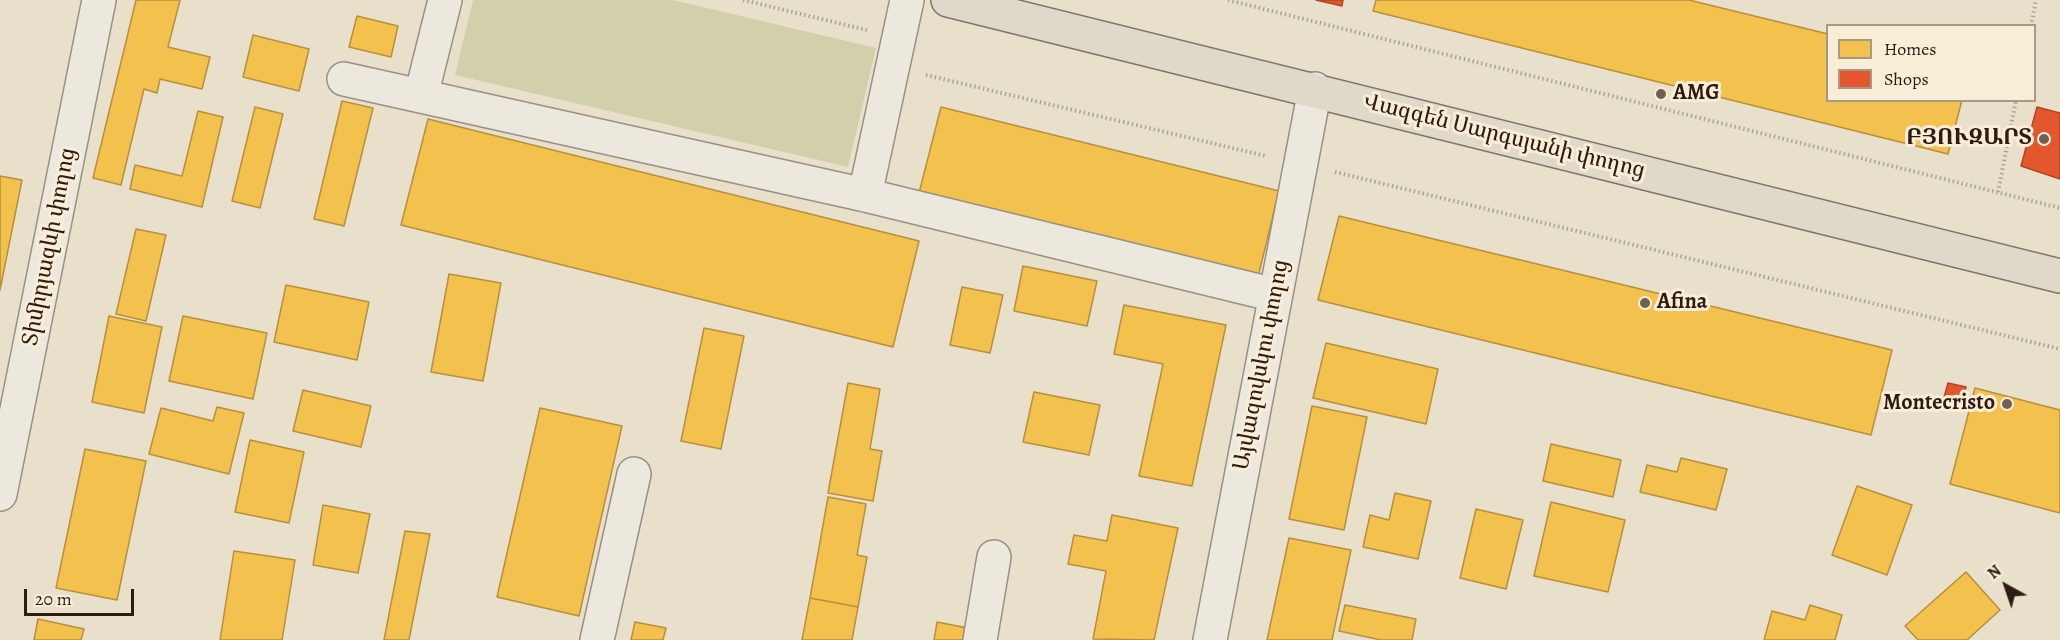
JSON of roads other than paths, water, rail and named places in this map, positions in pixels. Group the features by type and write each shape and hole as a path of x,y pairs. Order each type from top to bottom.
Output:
{"highway":[{"name":"Վազգեն Սարգսյանի փողոց","path":"948,0 1021,8 1315,89 2060,276"}],"street":[{"name":"Տիմիրյազևի փողոց","path":"0,494 99,0"},
{"path":"421,96 445,0"},
{"path":"866,195 907,0"},
{"path":"344,80 866,195 1275,295"},
{"name":"Այվազովսկու փողոց","path":"1210,640 1315,89"},
{"path":"597,640 634,474"},
{"path":"980,640 994,556"}],"place":[{"name":"AMG","path":"1661,94"},
{"name":"ԲՅՈՒԶԱՐՏ","path":"2044,139"},
{"name":"Afina","path":"1645,303"},
{"name":"Montecristo","path":"2007,404"}]}
